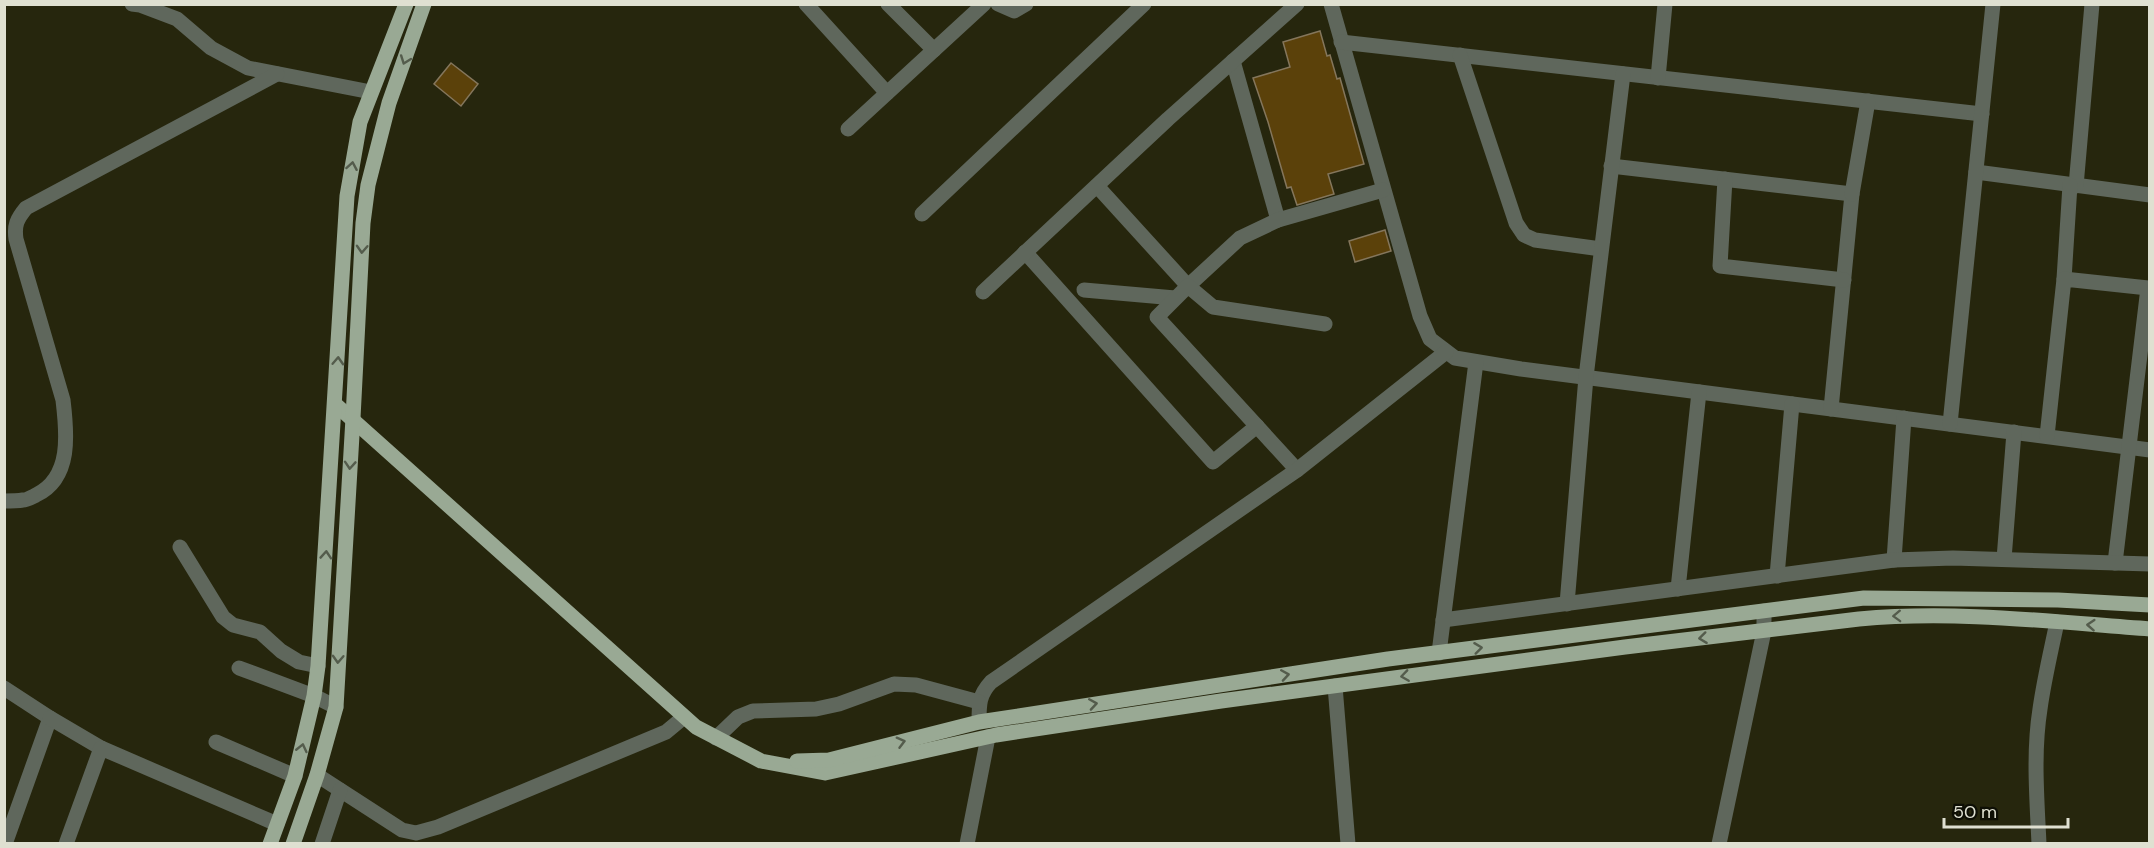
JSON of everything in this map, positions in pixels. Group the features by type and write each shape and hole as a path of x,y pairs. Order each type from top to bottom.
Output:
{"main road":[{"path":"270,843 295,776 314,696 318,666 347,196 360,122 406,4"},
{"path":"293,843 336,707 363,223 369,185 389,102 424,4"},
{"path":"335,404 696,727 761,761 825,773 988,737 1210,702 1625,647 1896,615 1970,615 2150,629"},
{"path":"761,761 829,760 978,722 1439,653 1864,598 2058,600 2150,606"}],"street":[{"path":"132,4 177,19 211,48 248,68 370,92"},
{"path":"806,4 887,93"},
{"path":"888,4 934,51"},
{"path":"848,129 984,4"},
{"path":"998,4 1014,11 1026,4"},
{"path":"983,291 1297,4"},
{"path":"1331,4 1420,316 1430,339 1455,358 2150,450"},
{"path":"1658,78 1665,4"},
{"path":"1950,424 1993,4"},
{"path":"2047,436 2092,4"},
{"path":"922,214 1142,5"},
{"path":"1341,42 1982,114"},
{"path":"1460,55 1516,223 1524,235 1535,240 1601,249"},
{"path":"1233,61 1278,220"},
{"path":"4,501 25,500 45,491 58,474 66,453 67,428 63,400 16,239 14,229 17,219 26,208 277,74"},
{"path":"1567,603 1586,377 1623,74"},
{"path":"1831,409 1852,194 1868,101"},
{"path":"1611,166 1852,194"},
{"path":"1976,172 2150,195"},
{"path":"1725,180 1720,266 1844,280"},
{"path":"1097,186 1188,286 1213,307 1325,324"},
{"path":"1297,470 1157,317 1240,238 1278,220 1383,190"},
{"path":"1025,252 1213,462 1257,426"},
{"path":"2064,279 2149,281 2115,562"},
{"path":"1084,290 1175,298"},
{"path":"978,722 981,692 991,682 1297,470 1446,352"},
{"path":"1439,653 1476,362"},
{"path":"1678,589 1699,392"},
{"path":"1777,576 1792,404"},
{"path":"1894,560 1904,418"},
{"path":"2004,560 2014,432"},
{"path":"180,547 228,622 260,632 281,651 299,662 318,666"},
{"path":"1443,620 1894,560 2150,564"},
{"path":"1719,843 1764,631 1764,611"},
{"path":"2039,843 2038,726 2057,622"},
{"path":"239,668 314,696 336,707"},
{"path":"716,738 738,717 753,711 816,709 839,704 894,684 916,685 979,702"},
{"path":"1335,686 1348,843"},
{"path":"4,688 101,748 277,824"},
{"path":"316,775 402,830 416,833 438,827 666,732 684,717"},
{"path":"5,843 50,718"},
{"path":"967,843 988,737"},
{"path":"216,742 295,776"},
{"path":"66,843 101,748"},
{"path":"322,843 340,790"}],"building":[{"path":"1320,31 1327,56 1330,55 1337,79 1340,78 1364,164 1328,174 1334,194 1297,205 1291,187 1287,188 1253,78 1290,67 1283,42"},
{"path":"451,63 478,84 461,106 434,84"},
{"path":"1385,230 1391,251 1355,262 1349,241"}]}
